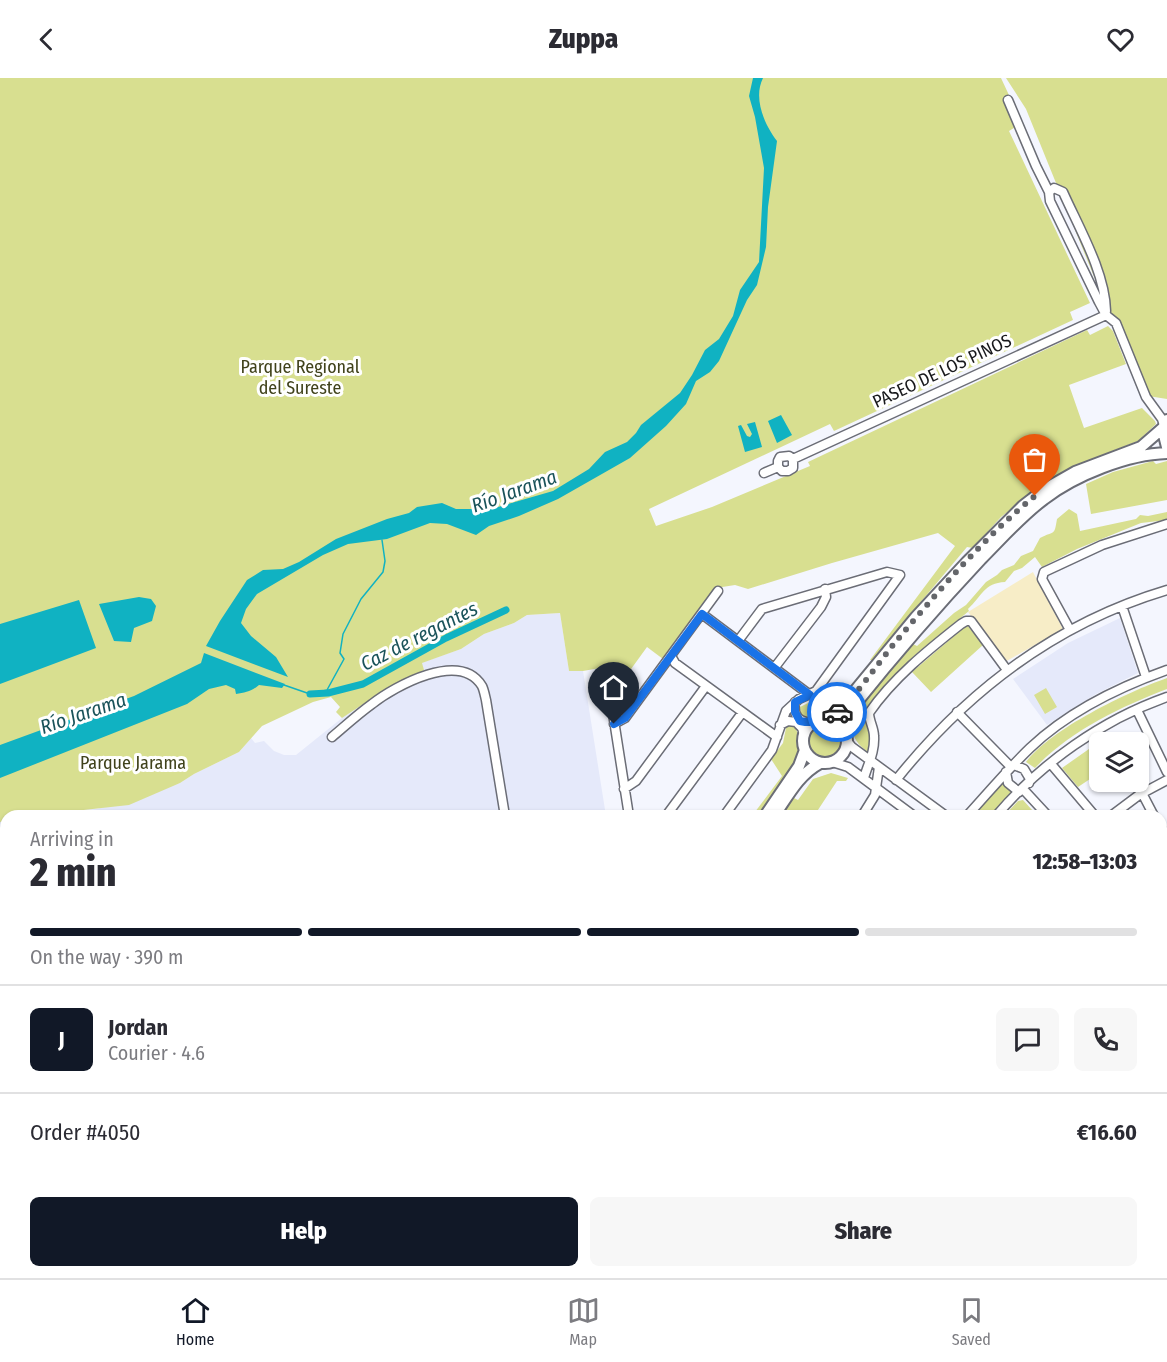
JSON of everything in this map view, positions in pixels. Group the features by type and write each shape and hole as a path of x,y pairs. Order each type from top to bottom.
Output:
{"main road":[{"path":"1165,424 1163,437 1167,447"},
{"path":"819,763 808,756 805,750 804,735 813,723 828,719 840,709 916,617 1023,506 1045,489 1075,472 1141,447 1165,424"},
{"path":"778,810 799,778 808,769 819,763 832,762 843,754 848,716 852,708 898,652 985,556 1044,498 1106,467 1153,453 1167,453"},
{"path":"828,719 835,721 846,736"},
{"path":"769,810 798,766 805,750"}],"street":[{"path":"1008,100 1034,159 1054,190 1063,192 1094,264 1105,300 1106,315"},
{"path":"1054,190 1050,201 1106,315 1116,323 1120,330 1149,402 1165,424"},
{"name":"PASEO DE LOS PINOS","path":"764,473 778,467 780,457 789,456 793,459 1106,315"},
{"path":"1149,402 1161,411 1167,412"},
{"path":"1070,630 1042,579 1044,572 1102,545 1167,524"},
{"path":"728,810 772,750 786,711 795,702 816,691 900,575 887,572 762,609 738,641"},
{"path":"775,667 821,607 826,597 825,589"},
{"path":"896,780 924,745 957,712 1007,670 1070,630 1122,606 1167,590"},
{"path":"614,724 625,718 718,591"},
{"path":"1122,606 1146,677"},
{"path":"702,614 810,695"},
{"path":"864,778 871,761 874,736 869,713 926,652 961,624 971,621 1007,670"},
{"path":"671,656 675,663 777,738"},
{"path":"972,810 1030,748 1066,720 1101,699 1146,677 1167,670"},
{"path":"332,737 374,702 427,674 438,671 466,673 482,686 486,700 504,810"},
{"path":"612,676 608,682 628,810"},
{"path":"624,789 636,781 706,686"},
{"path":"1002,810 1052,764 1091,734 1167,697"},
{"path":"795,702 796,717 800,721 813,723"},
{"path":"1137,710 1167,772"},
{"path":"957,712 1010,768 1024,770 1030,779 1024,788"},
{"path":"670,810 742,713"},
{"path":"780,725 788,721 796,722 802,728 804,735"},
{"path":"846,736 852,747 938,810"},
{"path":"832,762 848,767 906,810"},
{"path":"1052,764 1090,810"},
{"path":"866,810 877,788 879,767"},
{"path":"1010,768 1008,783 1024,788 1043,810"},
{"path":"1119,810 1142,793 1167,780"},
{"path":"1142,793 1151,810"}],"shaded area":[{"path":"560,613 569,671 583,671 605,810 87,810 180,783 239,752 251,738 255,743 264,741 274,751 284,755 296,755 342,718 377,695 423,670 421,663 461,649 484,634 514,623 527,615"},
{"path":"1120,618 1138,673 1096,694 1047,725 1013,679 1068,643"}],"green space":[{"name":"Parque Regional del Sureste","path":"0,78 1001,78 1022,123 1009,131 1090,303 1070,312 1073,320 834,431 830,424 649,509 656,526 712,507 810,466 808,462 1087,330 1090,335 1108,326 1113,331 1126,364 1069,385 1084,428 1142,408 1156,424 1138,441 1084,462 1045,483 1001,517 973,548 967,547 872,660 870,660 955,546 938,533 748,589 735,585 716,588 663,659 647,647 626,676 611,666 569,671 560,613 527,615 514,623 484,634 461,649 422,663 424,670 377,695 342,718 336,712 340,707 331,697 313,702 262,726 239,752 180,783 129,805 84,810 0,810"},
{"path":"1006,78 1167,78 1167,399 1142,395 1026,109"},
{"path":"1153,461 1156,464 1167,461 1167,500 1091,514 1086,484 1113,472"},
{"path":"1069,509 1077,514 1080,531 1136,519 1140,515 1148,516 1167,512 1167,520 1141,523 1077,549 1042,567 1035,557 1022,568 1014,571 1005,582 992,585 984,591 968,609 969,611 915,655 866,709 865,718 870,736 868,752 863,748 853,735 852,724 856,712 913,644 917,646 966,605 986,582 1002,570 1014,565 1021,556 1033,551 1040,538 1053,532 1057,519"},
{"path":"967,625 983,645 931,692 912,672"},
{"path":"1167,678 1167,689 1096,721 1064,743 1035,768 1026,762 1053,737 1091,713 1132,692"},
{"path":"827,684 848,690 832,710 807,718 801,715 800,707 816,699"},
{"path":"1046,688 1057,707 1045,714 1034,695"},
{"path":"825,724 837,729 842,741 837,753 825,758 813,753 808,741 813,729"},
{"path":"790,725 796,729 798,748 795,761 762,810 756,810 782,776 771,759 783,743 786,728"},
{"path":"1089,749 1089,780 1078,787 1062,768"},
{"path":"831,773 848,778 846,781 837,781 818,810 786,810 794,798 798,800 813,779"},
{"path":"1002,783 1014,791 998,810 978,810"},
{"path":"1023,800 1032,810 1010,810 1018,801"}],"sand":[{"path":"1033,572 1063,629 1005,662 968,612"}],"water":[{"path":"753,78 763,78 759,94 761,111 777,141 768,207 766,247 757,285 747,300 719,361 710,372 696,381 686,404 666,426 630,458 558,499 489,526 476,535 447,524 430,523 387,539 348,544 323,555 257,594 246,609 241,623 251,636 276,657 288,677 206,646 247,580 263,570 283,569 336,539 409,513 417,507 442,503 456,509 491,509 553,491 589,469 605,452 627,442 641,425 680,393 705,350 719,339 733,316 740,290 759,262 764,168 749,96"},
{"path":"781,415 792,435 777,443 768,421"},
{"path":"755,422 762,447 745,452 738,426 741,425 750,437 752,434 747,424"},
{"path":"139,597 151,599 156,606 152,621 134,628 131,642 114,641 99,604"},
{"path":"79,600 96,648 0,684 0,624"},
{"path":"204,653 285,684 282,688 259,685 254,689 236,694 235,689 226,685 209,689 187,704 0,778 0,745 134,696 201,663"}],"waterway":[{"path":"284,685 310,694 327,690 344,659 340,653 343,634 361,599 383,572 385,561 382,540"},
{"name":"Caz de regantes","path":"310,694 328,693 363,684 446,638 506,610"}],"way so far":[{"path":"837,712 916,617 1035,496"}],"route":[{"path":"614,724 625,718 702,614 806,690 810,695 795,702 796,717 800,721 813,723 828,719 837,712"}],"water label":[{"name":"Río Jarama","path":"514,491"},
{"name":"Río Jarama","path":"83,713"}],"park label":[{"name":"Parque Jarama","path":"133,763"}]}
